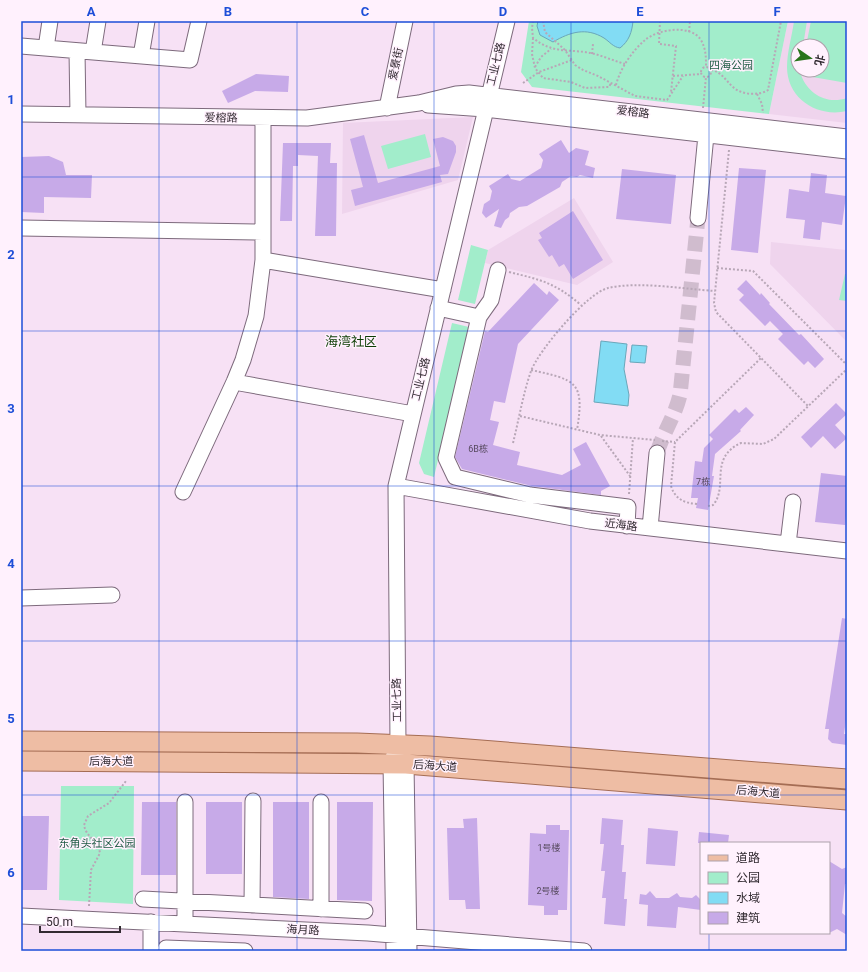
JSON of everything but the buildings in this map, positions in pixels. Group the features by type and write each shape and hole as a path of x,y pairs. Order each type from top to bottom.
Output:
{"main road":[{"name":"后海大道","path":"21,741 398,745 847,779"},
{"name":"后海大道","path":"21,761 399,764 847,800"}],"street":[{"path":"46,48 50,21"},
{"path":"93,52 98,21"},
{"path":"141,56 147,21"},
{"path":"21,46 190,60 199,21"},
{"name":"爱景街","path":"387,108 405,21"},
{"name":"工业七路","path":"409,951 398,745 396,486 488,94 507,21"},
{"path":"77,51 78,115"},
{"name":"爱榕路","path":"21,114 307,118 419,104 456,94 488,94 802,139 847,151"},
{"name":"爱榕路","path":"419,104 485,109 706,135 802,139 847,136"},
{"path":"183,492 234,382 243,360 256,316 263,260 263,118"},
{"path":"698,218 706,135"},
{"path":"21,228 262,232"},
{"path":"263,260 443,290"},
{"path":"498,270 491,300 479,318 446,458 455,477 530,495 628,508 627,526"},
{"path":"438,308 479,318"},
{"path":"234,382 413,414"},
{"path":"650,528 657,454"},
{"name":"近海路","path":"396,486 543,514 627,526 847,551"},
{"path":"788,544 793,502"},
{"path":"21,598 112,595"},
{"name":"工业七路","path":"394,951 399,764"},
{"path":"252,801 252,905"},
{"path":"184,924 185,802"},
{"path":"321,802 321,909"},
{"path":"143,899 364,911"},
{"name":"海月路","path":"21,916 394,935 584,951"},
{"path":"151,922 151,951"},
{"path":"167,923 166,949 245,951"}],"path":[{"path":"533,21 532,54 534,67 544,78 571,82 585,88 609,86 612,83"},
{"path":"543,21 545,32 558,42 575,65 635,96 667,100 674,88 684,76"},
{"path":"660,21 659,44 676,46 670,96"},
{"path":"689,32 690,21"},
{"path":"706,67 717,71 734,88 749,94 762,94 768,90 770,86 781,21"},
{"path":"616,85 625,64 646,39 660,32 676,30 689,32 700,39 706,51 706,67"},
{"path":"533,38 551,49 592,54 625,64"},
{"path":"592,54 593,44"},
{"path":"534,67 541,56 551,49"},
{"path":"523,83 538,72 572,60"},
{"path":"701,74 701,70 706,67"},
{"path":"702,111 706,77 710,76 711,70"},
{"path":"673,76 701,74 706,77"},
{"path":"757,94 762,104 763,113"},
{"path":"729,149 714,303 716,312 808,406"},
{"path":"717,268 753,271 847,365"},
{"path":"498,270 551,283 560,288 581,305"},
{"path":"513,443 531,370 537,358 581,305 594,294 606,288 619,286 715,291"},
{"path":"697,504 682,500 673,493 674,442 761,358"},
{"path":"708,506 713,505 717,498 721,464 725,456 741,443 763,444 774,439 847,369"},
{"path":"531,370 569,381 577,388 581,398 577,430"},
{"path":"520,416 600,435 674,442"},
{"path":"600,435 630,477"},
{"path":"628,508 633,438"},
{"path":"89,906 91,870 100,854 97,844 87,834 84,825 88,816 109,803 126,781"}],"shaded area":[{"path":"788,21 847,21 847,123 769,114"},
{"path":"473,117 458,180 342,214 343,123"},
{"path":"574,198 613,262 577,285 485,263 488,250"},
{"path":"847,239 847,342 770,264 771,242 846,250"}],"green space":[{"name":"四海公园","path":"529,21 788,21 769,114 532,87 521,72"},
{"path":"794,21 807,21 804,38 791,38"},
{"path":"811,21 847,21 847,83 818,78 830,78 830,38 808,38"},
{"path":"790,44 790,78 802,78 808,88 826,99 840,100 847,98 847,111 825,112 806,104 798,97 788,78 787,61"},
{"path":"425,134 431,157 388,169 381,146"},
{"path":"471,245 488,250 475,304 458,300"},
{"path":"845,274 847,274 847,301 839,300"},
{"path":"452,323 469,327 434,477 424,474 419,463"},
{"name":"东角头社区公园","path":"61,786 134,786 133,904 59,900"}],"water":[{"path":"538,21 633,21 630,36 620,48 604,38 584,32 572,33 553,42 540,35 537,26"},
{"path":"601,341 627,344 624,369 629,395 628,406 594,402"},
{"path":"632,345 647,346 645,363 630,362"}],"tunnel":[{"path":"657,453 680,395 698,218"}],"district":[{"name":"海湾社区","path":"351,341"}]}
